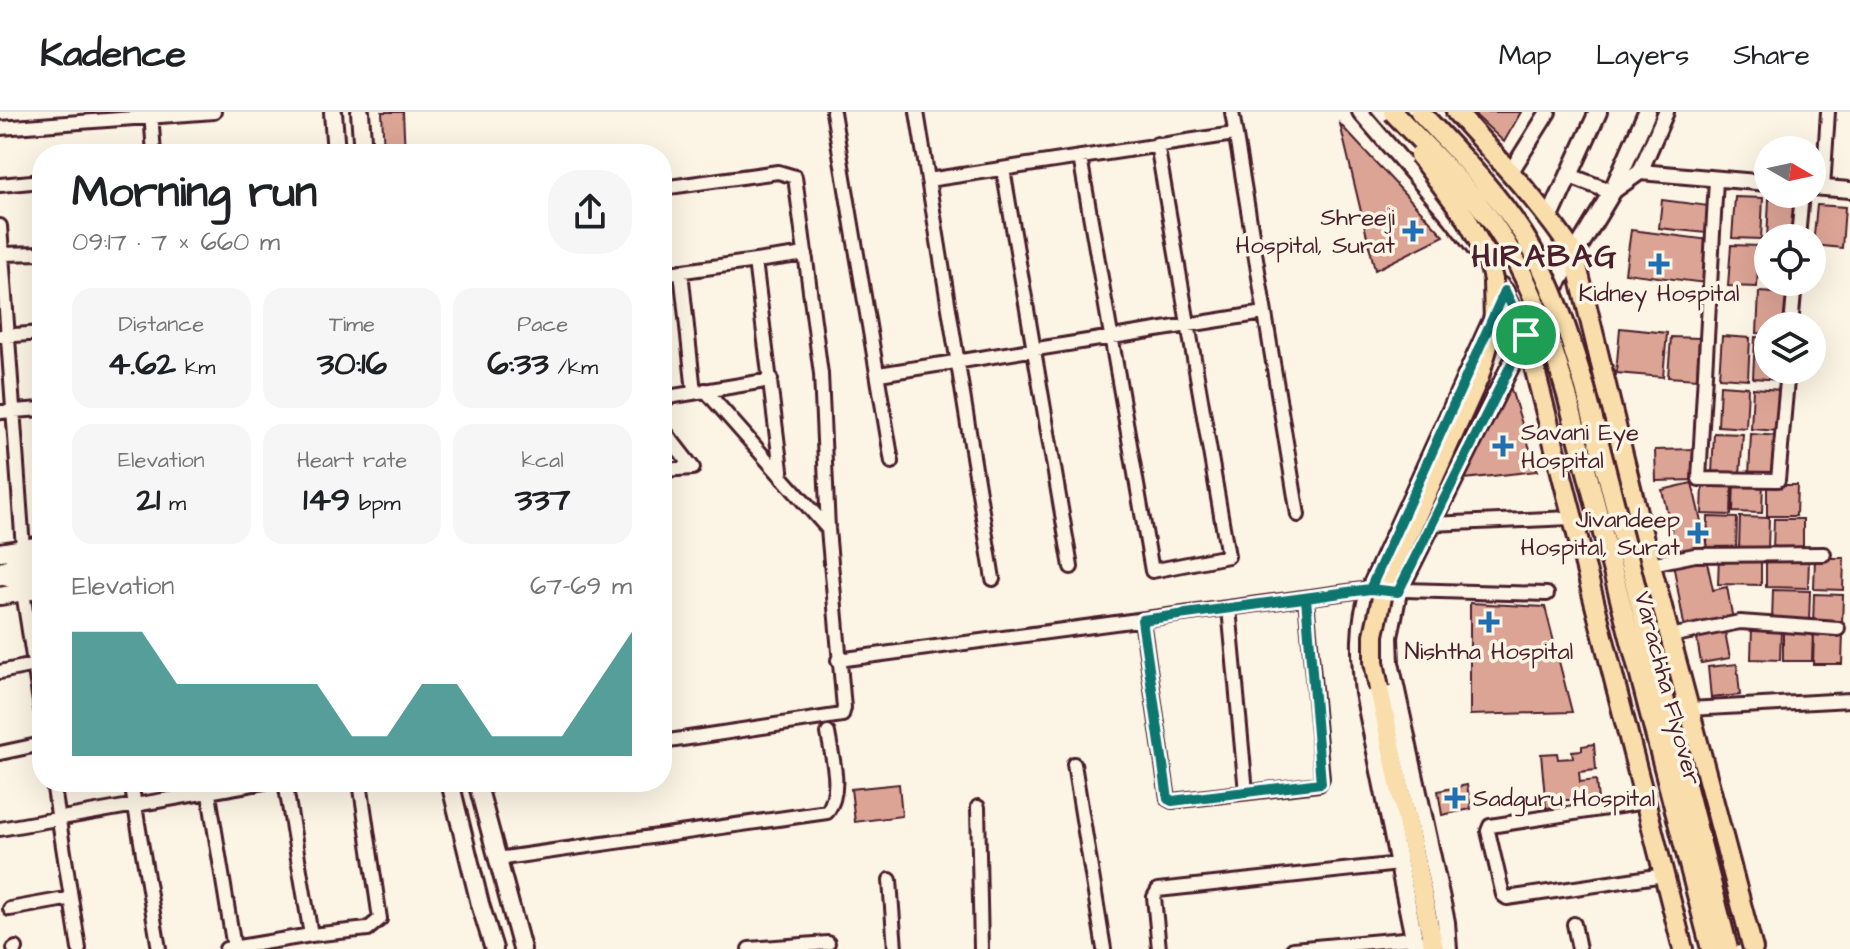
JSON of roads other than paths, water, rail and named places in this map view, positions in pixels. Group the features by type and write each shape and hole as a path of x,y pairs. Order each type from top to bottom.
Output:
{"main road":[{"path":"333,112 335,144"},
{"path":"358,144 360,112"},
{"path":"1386,112 1478,236 1488,259 1495,304 1494,325 1479,377 1384,588 1377,610 1374,648 1379,689 1434,949"},
{"name":"Varachha Flyover","path":"1393,112 1478,203 1528,285 1549,333 1711,949"},
{"name":"Varachha Flyover","path":"1420,112 1491,189 1523,234 1545,274 1567,328 1728,949"},
{"path":"1456,112 1550,217 1574,254 1651,564 1753,949"},
{"path":"1550,217 1598,112"},
{"path":"1448,949 1446,922 1390,663 1389,637 1398,592 1526,335 1612,192 1647,112"},
{"path":"1417,943 1364,693 1360,660 1363,609 1505,291"},
{"path":"1526,335 1683,949"},
{"path":"0,552 32,547"},
{"path":"0,574 11,566 32,561"},
{"path":"0,574 12,579 32,576"},
{"path":"0,596 32,591"},
{"path":"452,792 494,949"},
{"path":"480,792 522,949"},
{"path":"1662,870 1726,849"}],"street":[{"path":"0,128 151,114 214,112"},
{"path":"833,112 892,462"},
{"path":"917,112 993,579"},
{"path":"1232,112 1298,515"},
{"path":"1360,112 1452,219 1505,291 1526,335"},
{"path":"1510,173 1548,112"},
{"path":"1570,176 1612,192 1640,172 1666,112"},
{"path":"1824,136 1828,112"},
{"path":"151,114 153,144"},
{"path":"928,180 1234,134"},
{"path":"1080,157 1152,571 1228,556 1157,144"},
{"path":"1003,169 1071,567"},
{"path":"672,187 778,172 795,177 821,374 828,529 844,708 842,715 672,740"},
{"path":"1640,172 1754,182"},
{"path":"1716,180 1698,479 1778,480 1787,384"},
{"path":"0,185 32,182"},
{"path":"1826,188 1850,190"},
{"path":"0,226 7,412 23,548"},
{"path":"1,257 32,254"},
{"path":"672,272 806,254"},
{"path":"755,261 782,478"},
{"path":"681,271 699,391 828,529"},
{"path":"879,374 1264,313"},
{"path":"4,336 32,334"},
{"path":"672,396 771,380"},
{"path":"7,412 32,410"},
{"path":"672,441 693,468 672,469"},
{"path":"1431,524 1571,518"},
{"path":"1651,564 1689,555 1824,554"},
{"path":"838,660 1370,589 1547,594"},
{"path":"23,592 32,652"},
{"path":"1142,620 1168,799 1319,784 1322,780 1306,598"},
{"path":"1229,608 1246,792"},
{"path":"1670,636 1740,622 1838,629"},
{"path":"0,672 32,665"},
{"path":"1689,709 1850,700"},
{"path":"497,859 827,812 833,804 836,787 828,733"},
{"path":"0,753 32,746"},
{"path":"1074,764 1104,949"},
{"path":"55,792 79,949"},
{"path":"132,792 159,949"},
{"path":"0,829 134,805 187,792"},
{"path":"209,792 230,948 368,929 380,919 361,792"},
{"path":"287,792 311,935"},
{"path":"1645,802 1490,826 1488,831 1503,895 1507,898 1662,870"},
{"path":"978,807 981,949"},
{"path":"1159,949 1154,897 1158,890 1399,864"},
{"path":"890,880 895,949"},
{"path":"10,909 71,898"},
{"path":"1574,924 1579,949"},
{"path":"749,949 828,943"},
{"path":"1293,949 1417,943"}],"place":[{"name":"Shreeji Hospital, Surat","path":"1413,231"},
{"name":"Kidney Hospital","path":"1659,264"},
{"name":"Savani Eye Hospital","path":"1503,446"},
{"name":"Jivandeep Hospital, Surat","path":"1698,533"},
{"name":"Nishtha Hospital","path":"1489,622"},
{"name":"Sadguru Hospital","path":"1455,798"}],"district":[{"name":"HIRABAG","path":"1545,255"}]}
